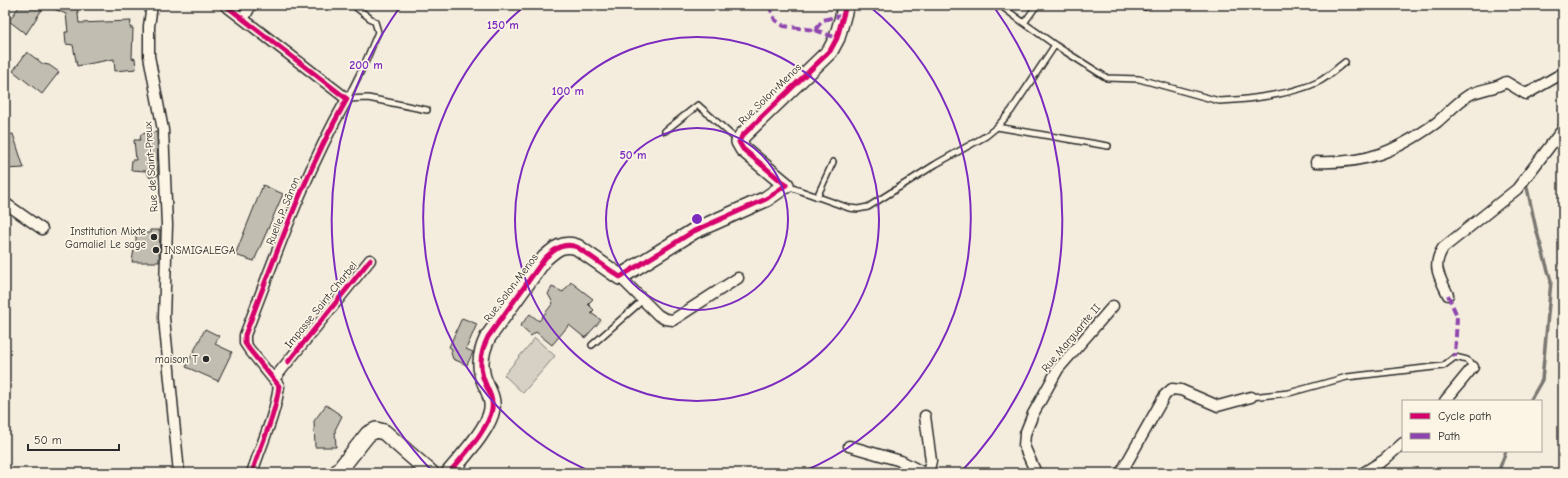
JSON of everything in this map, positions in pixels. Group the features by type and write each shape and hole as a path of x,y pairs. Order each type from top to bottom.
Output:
{"street":[{"name":"Rue de Saint-Preux","path":"152,5 148,26 149,56 163,130 167,225 164,318 178,473"},
{"path":"225,5 244,18 347,99"},
{"path":"244,18 251,5"},
{"name":"Rue Solon Menos","path":"786,185 743,149 740,142 742,136 830,51 838,38 846,5"},
{"path":"1316,162 1343,163 1375,156 1402,145 1437,122 1471,94 1506,82 1526,94 1563,73"},
{"name":"Ruelle P. Sânon","path":"252,473 277,401 279,386 249,349 246,343 245,335 298,197 331,127 347,99"},
{"path":"1448,295 1437,272 1437,258 1443,248 1517,189 1563,129"},
{"path":"738,278 673,320 665,319 658,315 620,277 694,231 766,198 786,185"},
{"path":"5,203 42,229"},
{"name":"Rue Solon Menos","path":"449,473 481,433 492,409 491,394 482,374 481,358 483,348 493,329 545,258 562,245 571,244 620,277"},
{"name":"Impasse Saint-Charbel","path":"274,379 370,260"},
{"name":"Rue Marguarite II","path":"1036,473 1024,446 1025,434 1033,414 1058,369 1113,306"},
{"path":"1447,400 1473,367"},
{"path":"1120,473 1165,395 1172,389 1182,390 1218,406 1250,397"},
{"path":"925,416 931,461 928,473"},
{"path":"338,473 368,434 376,430 384,432 431,473"},
{"path":"1363,473 1384,460 1402,444"},
{"path":"849,446 901,461 924,473"}],"lane":[{"path":"353,5 375,22 378,32 365,63 347,99 368,98 427,110"},
{"path":"1000,5 1024,23 1107,78 1139,79 1219,102 1306,87 1320,80 1345,62"},
{"path":"1024,23 1037,5"},
{"path":"786,185 849,208 858,209 868,207 936,164 986,136 997,127 1011,111 1055,44"},
{"path":"665,131 698,105 740,142"},
{"path":"997,127 1108,146"},
{"path":"816,197 833,162"},
{"path":"592,344 643,300"},
{"path":"1250,397 1289,393 1347,377 1443,366 1455,357 1467,360 1473,367"}],"shaded area":[{"path":"535,338 555,356 523,393 504,375"}],"building":[{"path":"20,5 45,5 26,34 9,21"},
{"path":"45,5 77,5 79,23 131,21 130,28 133,28 132,59 135,58 136,69 115,71 114,59 77,66 73,45 66,44 65,32 68,32 66,14"},
{"path":"27,52 43,64 49,65 59,72 42,94 13,71"},
{"path":"157,132 158,175 150,178 146,171 131,170 132,160 136,160 134,140 140,140 141,134"},
{"path":"13,134 24,168 5,169 5,135"},
{"path":"263,185 283,194 254,261 235,255"},
{"path":"150,230 160,230 159,262 132,262 134,249 136,249 136,233 150,233"},
{"path":"571,282 593,299 588,304 594,310 591,313 601,320 585,338 569,325 552,345 536,332 531,336 520,326 530,314 539,321 553,303 548,294 552,287 563,292"},
{"path":"462,318 477,324 466,349 473,352 467,365 453,359 451,353 452,349 449,347"},
{"path":"205,329 219,336 215,344 232,352 218,381 186,367"},
{"path":"326,405 342,416 335,430 336,447 315,447 314,421"}],"waterway":[{"path":"1558,129 1563,119"},
{"path":"1528,181 1526,183 1536,229 1551,281 1542,380 1531,400"},
{"path":"1498,473 1506,452"}],"marked path":[{"path":"769,5 775,20 784,26 815,30 823,20 844,15"},
{"path":"815,30 837,38"},
{"path":"1448,295 1457,316 1455,357"}],"cycle path":[{"path":"225,5 347,99 317,156 304,186 245,335 245,343 279,386 271,420 252,473"},
{"path":"449,473 481,434 490,417 492,399 483,378 481,368 482,355 486,341 545,258 560,247 568,245 577,247 620,277 694,231 766,199 786,185 743,149 739,142 742,136 830,51 837,38 846,5"},
{"path":"288,362 370,260"}],"place":[{"name":"Institution Mixte Gamaliel Le sage","path":"154,237"},
{"name":"INSMIGALEGA","path":"156,250"},
{"name":"maison T","path":"206,359"}]}
